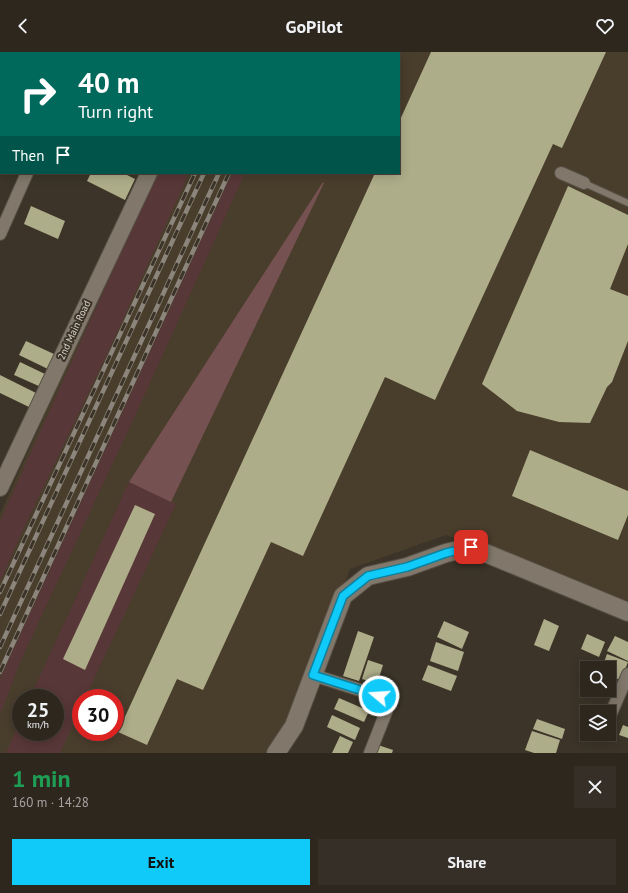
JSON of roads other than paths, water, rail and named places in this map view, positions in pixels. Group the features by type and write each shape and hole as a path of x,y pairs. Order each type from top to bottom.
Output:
{"main road":[{"path":"276,753 294,726 343,596 368,576 407,567 446,553 471,547 628,612"}],"street":[{"path":"561,173 584,183"},
{"path":"0,234 27,174"},
{"name":"2nd Main Road","path":"2,479 149,174"},
{"path":"615,705 628,674"},
{"path":"313,675 385,698 390,702 370,753"},
{"path":"284,753 294,726"}],"lane":[{"path":"584,183 628,202"}],"railway":[{"path":"0,592 195,174"},
{"path":"0,614 204,174"},
{"path":"0,647 219,174"},
{"path":"0,672 229,174"}]}
